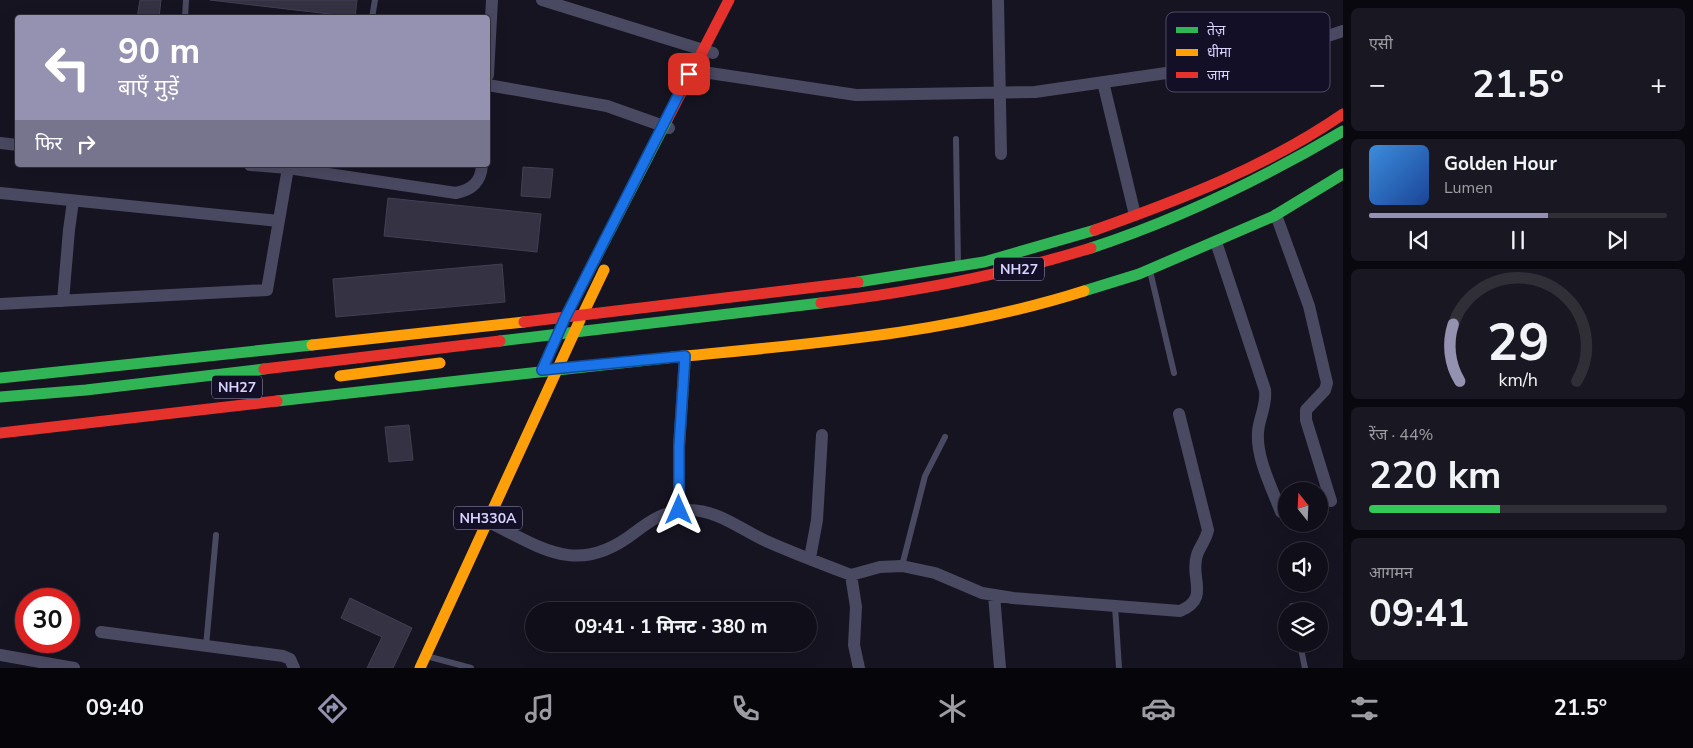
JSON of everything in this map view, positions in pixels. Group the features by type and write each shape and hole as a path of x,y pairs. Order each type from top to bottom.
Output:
{"main road":[{"path":"616,245 667,128 703,72 708,52 729,0"},
{"path":"582,345 553,346 565,318 708,52 738,1"},
{"path":"0,378 582,316 903,276 984,262 1073,236 1182,199 1240,174 1314,134 1343,114"},
{"name":"NH27","path":"0,398 86,390 901,294 977,279 1056,259 1119,239 1195,208 1277,169 1343,131"},
{"path":"0,433 544,366 556,369 818,344 974,321 1038,306 1150,269 1276,215 1343,174"},
{"path":"582,316 608,262"},
{"name":"NH330A","path":"420,668 582,316"},
{"path":"326,378 455,360"},
{"path":"535,388 544,366"},
{"name":"NH330A","path":"411,668 523,416"}],"street":[{"path":"490,38 492,0"},
{"path":"542,0 708,52"},
{"path":"998,0 1001,154"},
{"path":"1330,35 1343,31"},
{"path":"703,72 856,95 1035,92 1166,73"},
{"path":"1103,82 1135,215"},
{"path":"490,85 606,106 667,128"},
{"path":"0,143 15,145"},
{"path":"275,167 456,193 466,191 474,185 481,175 482,167"},
{"path":"0,304 267,290 288,168"},
{"path":"0,193 279,221"},
{"path":"63,301 68,230 73,201"},
{"path":"1276,215 1309,306 1327,383 1325,390 1306,410 1306,420 1331,501"},
{"path":"1216,242 1265,390 1266,401 1258,433 1261,458 1278,504"},
{"path":"679,510 679,447 685,356"},
{"path":"487,521 550,552 578,556 601,553 610,549 658,516 679,510 697,510 721,517 767,541 851,575 880,567 902,566 935,574 982,593 994,595 1180,611 1192,606 1197,599 1197,555 1206,539 1208,530 1179,414"},
{"path":"810,558 817,520 822,435"},
{"path":"851,575 856,607 854,645 859,668"},
{"path":"994,595 1000,668"},
{"path":"101,632 283,656 290,659 294,668"},
{"path":"0,655 74,668"}],"lane":[{"path":"185,15 186,0"},
{"path":"372,15 375,0"},
{"path":"956,139 958,266"},
{"path":"1150,269 1174,373"},
{"path":"902,566 925,476 945,436"},
{"path":"206,646 216,535"},
{"path":"1115,606 1119,668"},
{"path":"1302,652 1305,668"},
{"path":"426,656 471,668"}],"building":[{"path":"140,0 161,0 159,15 138,15"},
{"path":"210,0 357,0 355,15 338,15"},
{"path":"523,167 553,169 550,198 521,196"},
{"path":"388,198 541,214 537,252 384,236"},
{"path":"502,264 505,302 336,317 333,279"},
{"path":"409,425 413,460 389,462 385,427"},
{"path":"350,598 412,628 393,668 367,668 382,637 341,618"}],"traffic: fast":[{"path":"565,318 667,120"},
{"path":"1091,248 1124,237 1220,197 1313,149 1343,131"},
{"path":"1084,291 1139,274 1274,216 1343,174"},
{"path":"858,282 984,262 1095,230"},
{"path":"500,341 821,303"},
{"path":"0,378 312,345"},
{"path":"277,401 666,358"},
{"path":"0,397 86,390 264,369"}],"traffic: slow":[{"path":"582,316 604,270"},
{"path":"666,358 825,342 930,327 982,318 1084,291"},
{"path":"420,668 580,320"},
{"path":"312,345 524,322"},
{"path":"340,376 440,363"}],"traffic: jam":[{"path":"667,120 729,0"},
{"path":"1095,230 1191,194 1254,166 1314,133 1343,114"},
{"path":"821,303 890,294 957,282 1024,267 1091,248"},
{"path":"524,322 858,282"},
{"path":"264,369 500,341"},
{"path":"0,433 277,401"}],"route":[{"path":"679,510 679,447 685,356 542,370 565,318 620,214 689,74"}]}
